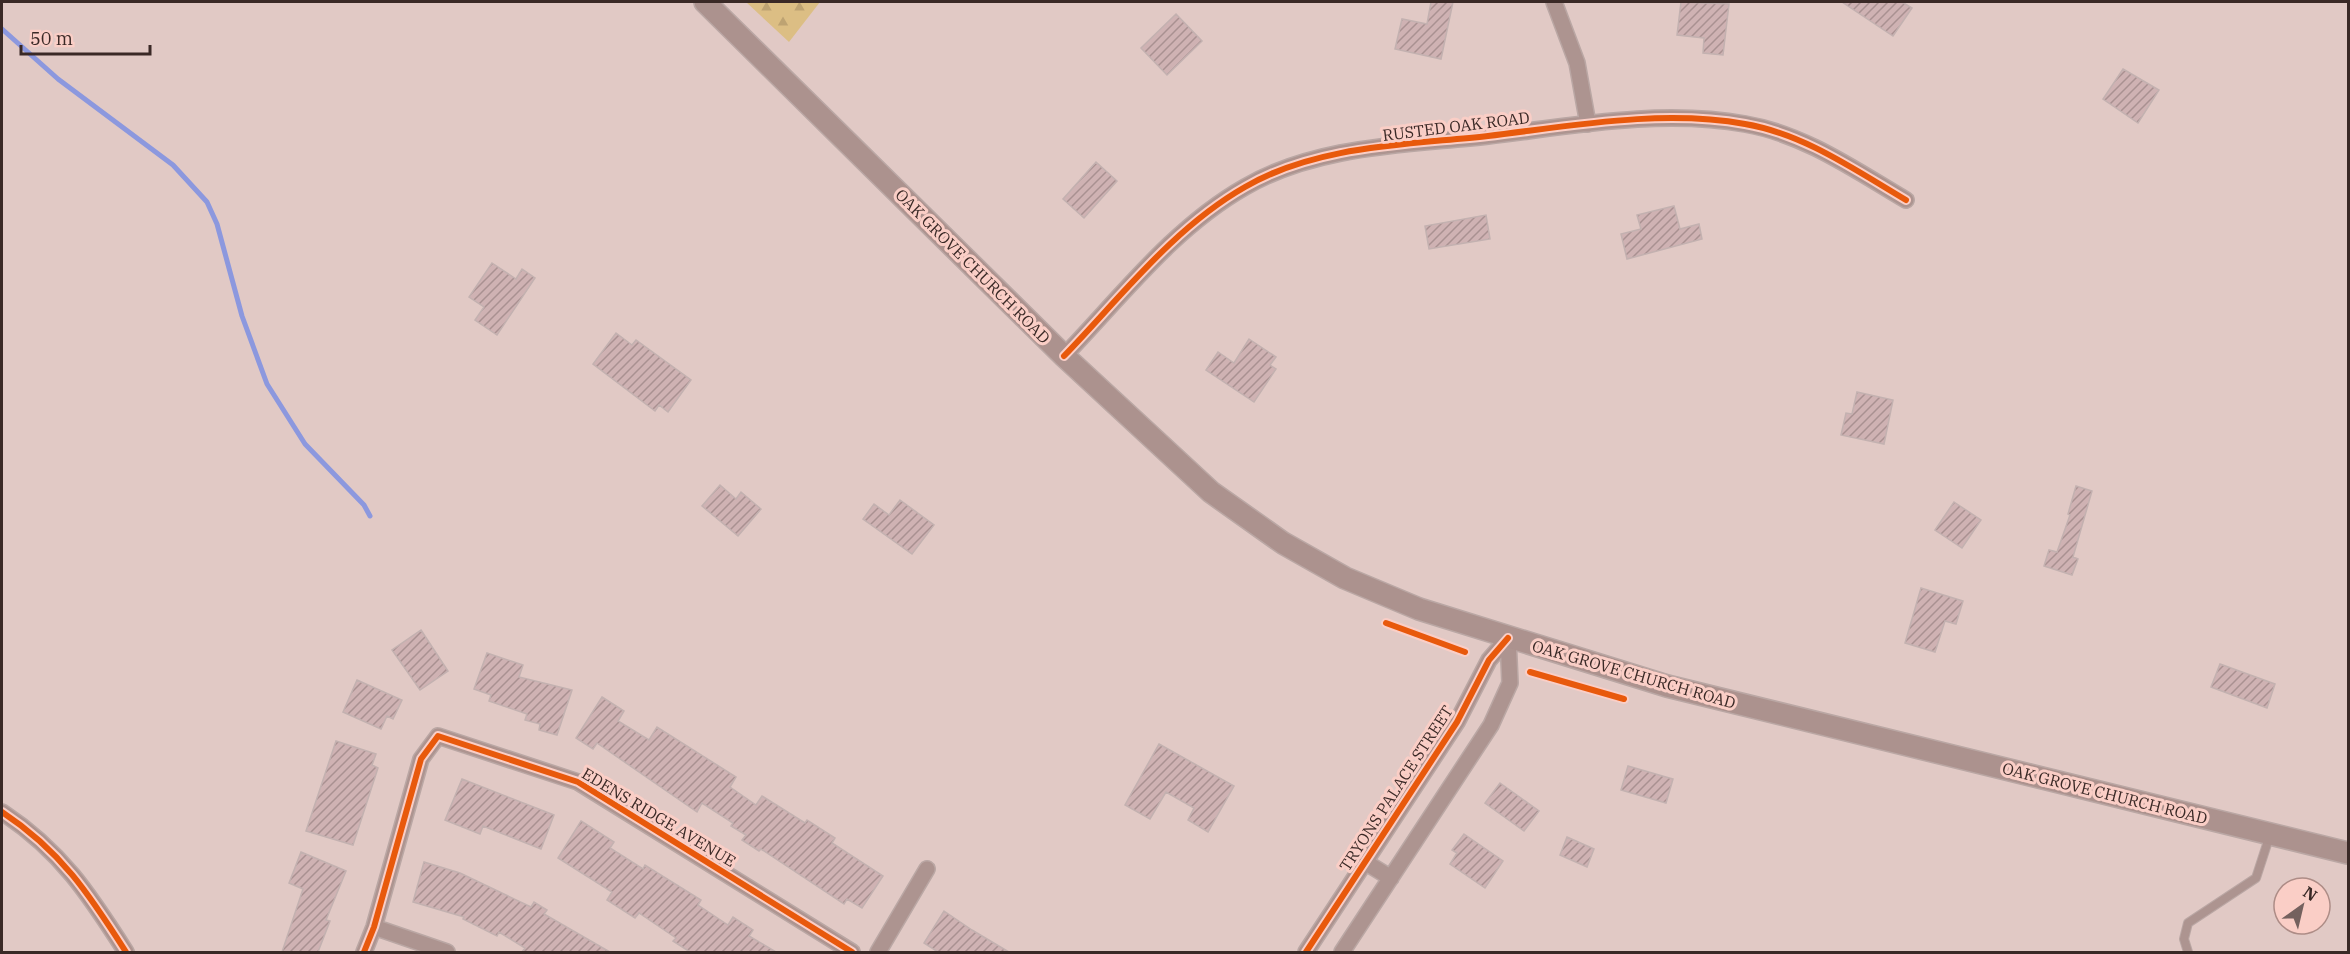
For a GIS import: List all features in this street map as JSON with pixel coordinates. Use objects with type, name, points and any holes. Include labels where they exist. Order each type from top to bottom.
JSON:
[{"type":"main road","name":"OAK GROVE CHURCH ROAD","points":[[705,2],[1064,356],[1211,492],[1283,543],[1345,578],[1419,609],[1667,686],[2349,853]]},
{"type":"street","points":[[1554,2],[1577,63],[1588,124]]},
{"type":"street","name":"RUSTED OAK ROAD","points":[[1064,356],[1190,223],[1246,186],[1298,164],[1348,152],[1588,124],[1685,118],[1760,128],[1792,138],[1839,160],[1906,200]]},
{"type":"street","points":[[1342,952],[1491,725],[1510,683],[1508,638]]},
{"type":"street","name":"TRYONS PALACE STREET","points":[[1306,952],[1457,722],[1490,660],[1508,638]]},
{"type":"street","name":"EDENS RIDGE AVENUE","points":[[374,927],[421,759],[438,736],[578,782],[852,952]]},
{"type":"street","points":[[2,812],[45,844],[74,874],[126,952]]},
{"type":"street","points":[[1365,862],[1391,878]]},
{"type":"street","points":[[878,952],[927,869]]},
{"type":"street","points":[[364,952],[374,927],[447,952]]},
{"type":"lane","points":[[2188,952],[2184,939],[2188,923],[2256,878],[2271,834]]},
{"type":"green space","points":[[746,2],[820,2],[789,42]]},
{"type":"building","points":[[1431,2],[1453,2],[1441,59],[1395,49],[1402,19],[1427,24]]},
{"type":"building","points":[[1681,2],[1729,4],[1723,55],[1703,53],[1704,38],[1677,35]]},
{"type":"building","points":[[1842,2],[1902,2],[1912,8],[1893,36]]},
{"type":"building","points":[[1176,14],[1202,41],[1167,75],[1141,48]]},
{"type":"building","points":[[2123,69],[2159,90],[2138,123],[2103,99]]},
{"type":"building","points":[[1096,162],[1117,181],[1084,218],[1063,199]]},
{"type":"building","points":[[1674,206],[1680,229],[1699,224],[1702,239],[1627,259],[1621,234],[1641,229],[1637,215]]},
{"type":"building","points":[[1486,215],[1490,239],[1429,249],[1425,226]]},
{"type":"building","points":[[492,263],[516,279],[522,269],[535,278],[497,335],[475,320],[484,307],[469,297]]},
{"type":"building","points":[[616,333],[632,345],[636,340],[691,380],[668,412],[659,405],[655,411],[593,364]]},
{"type":"building","points":[[1249,339],[1276,357],[1270,365],[1276,369],[1254,402],[1206,370],[1218,352],[1234,363]]},
{"type":"building","points":[[1857,392],[1893,400],[1884,444],[1841,435],[1846,413],[1852,414]]},
{"type":"building","points":[[720,485],[736,499],[741,492],[761,509],[738,536],[702,506]]},
{"type":"building","points":[[2076,486],[2092,491],[2073,557],[2078,559],[2072,575],[2044,566],[2049,550],[2057,552],[2070,515],[2068,514]]},
{"type":"building","points":[[900,500],[934,525],[912,554],[863,519],[874,504],[889,515]]},
{"type":"building","points":[[1954,502],[1981,520],[1962,548],[1935,530]]},
{"type":"building","points":[[1921,588],[1963,601],[1956,624],[1945,621],[1935,652],[1905,643]]},
{"type":"building","points":[[421,630],[448,671],[420,690],[392,650]]},
{"type":"building","points":[[487,653],[523,665],[519,677],[572,690],[557,735],[539,730],[540,724],[525,720],[527,714],[489,701],[491,695],[474,689]]},
{"type":"building","points":[[2220,664],[2275,684],[2267,708],[2211,687]]},
{"type":"building","points":[[357,680],[402,700],[393,719],[387,716],[381,729],[343,712]]},
{"type":"building","points":[[602,697],[624,711],[618,721],[649,740],[657,727],[736,777],[730,787],[756,805],[762,796],[805,823],[807,820],[835,838],[832,843],[883,876],[862,908],[847,899],[844,904],[761,849],[759,851],[742,840],[746,835],[731,826],[733,823],[702,803],[697,812],[597,743],[593,749],[576,738]]},
{"type":"building","points":[[336,741],[376,754],[372,765],[378,768],[353,845],[306,831]]},
{"type":"building","points":[[1159,744],[1234,786],[1208,832],[1188,820],[1194,808],[1166,792],[1150,819],[1125,805]]},
{"type":"building","points":[[1628,766],[1673,779],[1666,803],[1621,790]]},
{"type":"building","points":[[462,779],[554,815],[541,849],[483,826],[480,834],[445,820]]},
{"type":"building","points":[[1500,783],[1539,811],[1524,831],[1485,803]]},
{"type":"building","points":[[581,821],[614,842],[610,848],[643,869],[645,865],[701,900],[698,905],[728,925],[733,917],[753,930],[749,936],[776,952],[690,952],[673,941],[676,938],[639,913],[635,918],[607,900],[612,892],[558,858]]},
{"type":"building","points":[[1464,834],[1503,861],[1485,888],[1450,864],[1457,853],[1452,850]]},
{"type":"building","points":[[1567,837],[1594,849],[1587,867],[1560,855]]},
{"type":"building","points":[[301,852],[346,871],[326,920],[330,921],[318,952],[282,952],[303,889],[289,883]]},
{"type":"building","points":[[424,862],[460,873],[531,907],[534,902],[547,910],[544,914],[610,952],[522,952],[525,948],[499,932],[497,936],[463,919],[464,917],[413,902]]},
{"type":"building","points":[[944,911],[1009,952],[938,952],[924,943]]},
{"type":"waterway","points":[[2,29],[58,79],[173,165],[207,202],[217,224],[242,316],[267,384],[305,444],[364,505],[370,516]]},
{"type":"cycle path","points":[[1064,356],[1171,243],[1219,204],[1273,173],[1302,163],[1363,149],[1616,121],[1681,118],[1713,120],[1745,124],[1788,136],[1848,165],[1906,200]]},
{"type":"cycle path","points":[[1386,623],[1465,652]]},
{"type":"cycle path","points":[[1306,952],[1457,722],[1489,660],[1508,638]]},
{"type":"cycle path","points":[[1530,672],[1624,699]]},
{"type":"cycle path","points":[[364,952],[374,927],[421,759],[438,736],[578,782],[852,952]]},
{"type":"cycle path","points":[[2,812],[41,842],[57,858],[86,892],[126,952]]}]
